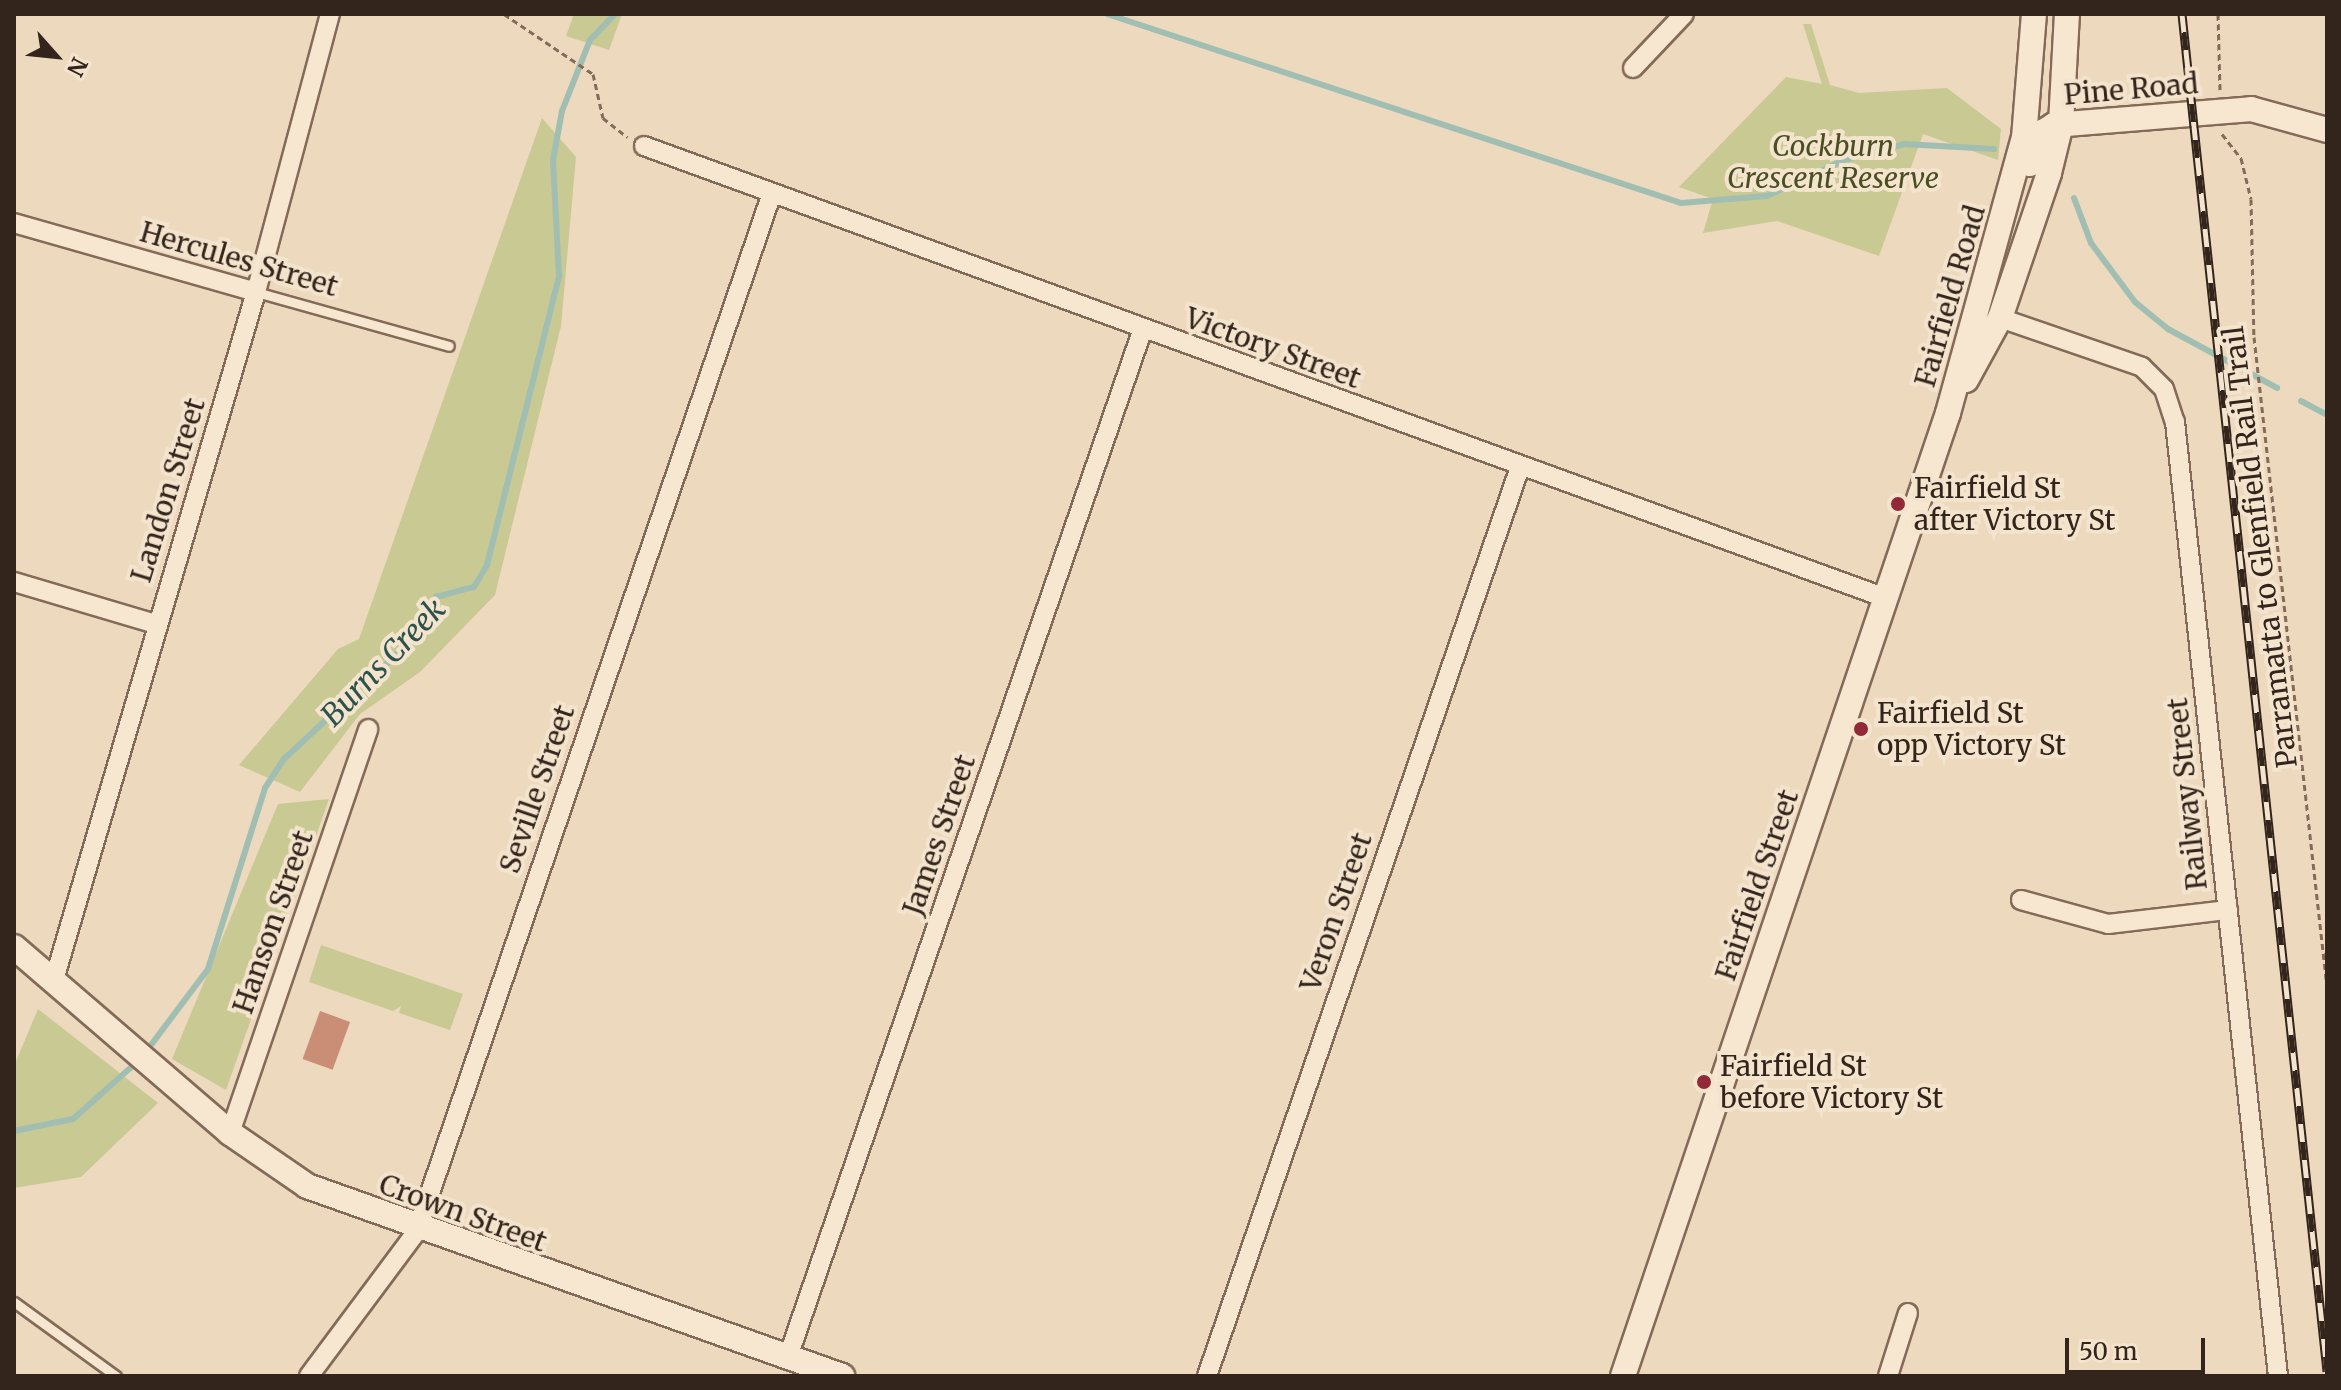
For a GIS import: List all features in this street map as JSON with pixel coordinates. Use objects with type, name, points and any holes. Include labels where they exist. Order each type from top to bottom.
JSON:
[{"type":"main road","name":"Fairfield Road","points":[[1948,413],[2024,138],[2034,14]]},
{"type":"main road","name":"Fairfield Road","points":[[1948,413],[2000,318],[2061,124],[2067,14]]},
{"type":"main road","name":"Pine Road","points":[[1973,320],[2018,213],[2038,141],[2061,124],[2221,112],[2282,112],[2327,130]]},
{"type":"main road","name":"Fairfield Street","points":[[1623,1376],[1948,413]]},
{"type":"main road","name":"Crown Street","points":[[14,947],[230,1133],[307,1186],[417,1231],[842,1376]]},
{"type":"street","name":"Landon Street","points":[[54,980],[156,624],[256,292],[330,14]]},
{"type":"street","points":[[1633,68],[1684,14]]},
{"type":"street","name":"Victory Street","points":[[644,146],[771,196],[1886,598]]},
{"type":"street","name":"Seville Street","points":[[309,1376],[417,1231],[771,196]]},
{"type":"street","name":"Hercules Street","points":[[14,223],[256,292]]},
{"type":"street","name":"Railway Street","points":[[2000,318],[2142,367],[2170,403],[2278,1376]]},
{"type":"street","name":"James Street","points":[[788,1357],[1142,331]]},
{"type":"street","name":"Veron Street","points":[[1207,1376],[1520,467]]},
{"type":"street","points":[[14,582],[156,624]]},
{"type":"street","name":"Hanson Street","points":[[230,1133],[368,729]]},
{"type":"street","points":[[2021,900],[2108,924],[2228,910]]},
{"type":"street","points":[[1888,1376],[1908,1313]]},
{"type":"lane","name":"Hercules Street","points":[[256,292],[449,346]]},
{"type":"lane","points":[[14,1302],[116,1376]]},
{"type":"path","points":[[504,14],[563,49],[593,74],[603,118],[644,146]]},
{"type":"path","name":"Parramatta to Glenfield Rail Trail","points":[[2218,14],[2222,133],[2249,181],[2257,273],[2254,337],[2327,987]]},
{"type":"green space","points":[[574,14],[622,14],[609,50],[566,36]]},
{"type":"green space","name":"Cockburn Crescent Reserve","points":[[1803,24],[1811,24],[1830,85],[1859,93],[1947,88],[2001,129],[1998,160],[1923,134],[1879,256],[1777,221],[1703,233],[1713,199],[1679,187],[1786,77],[1822,84]]},
{"type":"green space","points":[[542,118],[576,157],[561,326],[495,595],[420,672],[360,714],[300,792],[239,765],[338,649],[359,639]]},
{"type":"green space","points":[[329,799],[226,1090],[172,1059],[278,804]]},
{"type":"green space","points":[[321,945],[463,994],[450,1030],[399,1013],[401,1006],[393,1011],[309,982]]},
{"type":"green space","points":[[38,1009],[158,1103],[81,1177],[14,1188],[14,1066]]},
{"type":"building","points":[[320,1011],[350,1022],[333,1070],[303,1059]]},
{"type":"waterway","name":"Burns Creek","points":[[145,1053],[208,969],[265,788],[284,759],[411,641],[436,597],[474,587],[487,565],[559,276],[553,160],[562,111],[590,40],[615,14]]},
{"type":"waterway","points":[[1107,14],[1681,203],[1767,196],[1847,159],[1904,144],[1994,149]]},
{"type":"waterway","points":[[2074,198],[2091,243],[2135,302],[2168,329],[2277,388]]},
{"type":"waterway","points":[[2301,401],[2327,415]]},
{"type":"waterway","name":"Burns Creek","points":[[14,1131],[73,1119],[138,1061]]},
{"type":"railway","points":[[2182,14],[2327,1371]]},
{"type":"place","name":"Fairfield St after Victory St","points":[[1898,504]]},
{"type":"place","name":"Fairfield St opp Victory St","points":[[1861,729]]},
{"type":"place","name":"Fairfield St before Victory St","points":[[1704,1082]]}]
